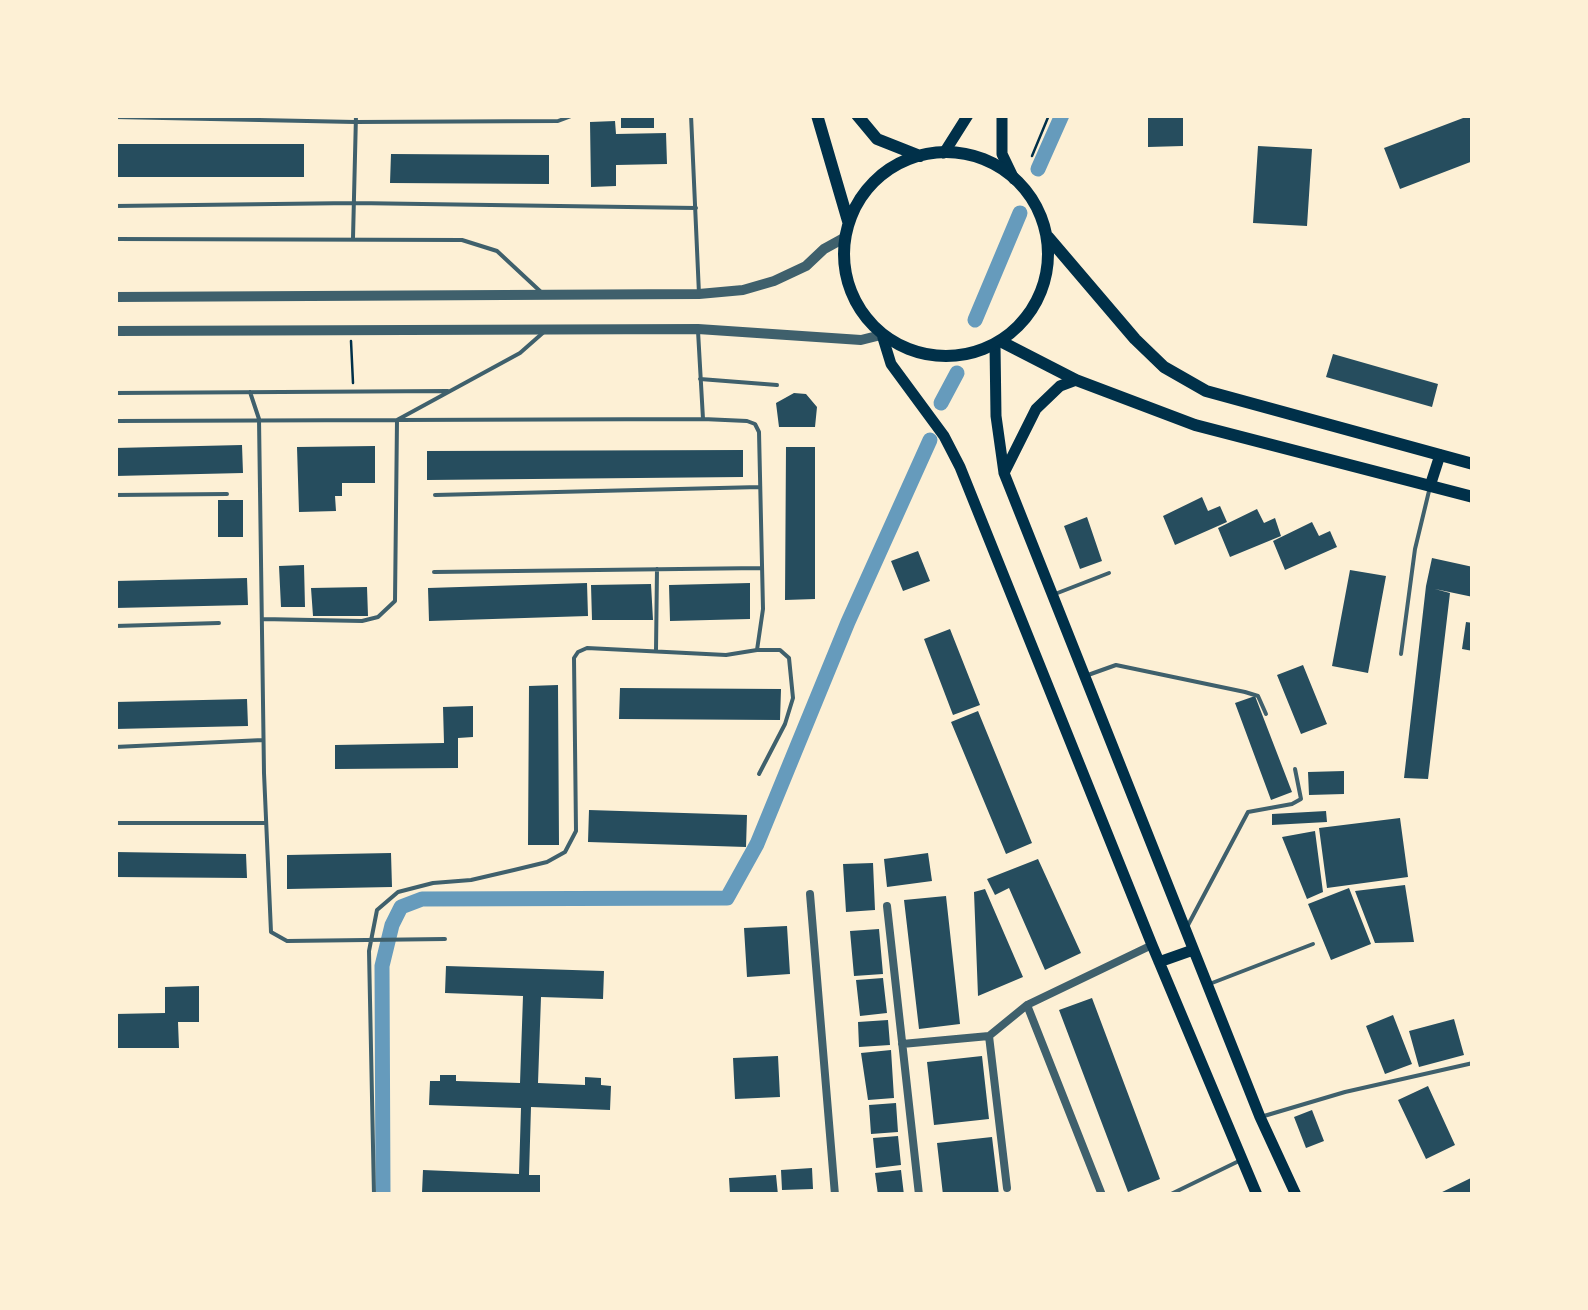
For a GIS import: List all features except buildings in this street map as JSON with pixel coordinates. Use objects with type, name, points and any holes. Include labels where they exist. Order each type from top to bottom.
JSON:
[{"type":"main road","points":[[817,115],[848,221]]},
{"type":"main road","points":[[857,115],[877,139],[920,156]]},
{"type":"main road","points":[[944,153],[968,115]]},
{"type":"main road","points":[[1002,115],[1002,154],[1014,178]]},
{"type":"main road","points":[[882,336],[940,354],[965,354],[998,343],[1034,307],[1047,272],[1048,237],[1038,204],[1014,178],[994,164],[944,153],[920,156],[891,169],[867,190],[848,221],[844,238],[845,273],[856,305],[882,336],[891,364],[944,436],[960,467],[1257,1195]]},
{"type":"main road","points":[[1048,237],[1135,340],[1164,366],[1206,390],[1473,464]]},
{"type":"main road","points":[[998,343],[1076,380],[1196,425],[1473,497]]},
{"type":"main road","points":[[998,343],[996,416],[1004,473],[1185,932],[1296,1195]]},
{"type":"main road","points":[[1004,473],[1036,408],[1060,386],[1076,380]]},
{"type":"main road","points":[[1430,486],[1440,455]]},
{"type":"main road","points":[[1159,962],[1193,950]]},
{"type":"street","points":[[115,297],[699,294],[742,290],[774,281],[806,266],[824,249],[844,238]]},
{"type":"street","points":[[115,331],[698,330],[861,340],[882,336]]},
{"type":"street","points":[[810,894],[835,1195]]},
{"type":"street","points":[[887,906],[919,1195]]},
{"type":"street","points":[[902,1044],[988,1036],[1027,1005],[1152,945]]},
{"type":"street","points":[[1027,1005],[1102,1195]]},
{"type":"street","points":[[988,1036],[1007,1188]]},
{"type":"lane","points":[[352,238],[356,115]]},
{"type":"lane","points":[[115,117],[356,122],[558,121],[574,115]]},
{"type":"lane","points":[[691,115],[699,294]]},
{"type":"lane","points":[[115,206],[354,203],[696,208]]},
{"type":"lane","points":[[115,240],[462,240],[497,252],[544,296]]},
{"type":"lane","points":[[397,420],[520,353],[548,330]]},
{"type":"lane","points":[[698,330],[703,419]]},
{"type":"lane","points":[[700,379],[777,385]]},
{"type":"lane","points":[[115,392],[452,391]]},
{"type":"lane","points":[[250,392],[259,420],[265,823],[271,932],[287,941],[444,940]]},
{"type":"lane","points":[[115,421],[703,419],[756,424],[763,609],[757,650]]},
{"type":"lane","points":[[262,619],[362,621],[388,610],[395,601],[397,420]]},
{"type":"lane","points":[[1401,654],[1415,550],[1430,486]]},
{"type":"lane","points":[[436,495],[760,487]]},
{"type":"lane","points":[[115,496],[227,494]]},
{"type":"lane","points":[[434,572],[762,568]]},
{"type":"lane","points":[[656,650],[657,570]]},
{"type":"lane","points":[[1051,596],[1110,572]]},
{"type":"lane","points":[[115,626],[218,623]]},
{"type":"lane","points":[[374,1195],[370,939],[377,910],[398,892],[433,882],[500,874],[547,862],[565,852],[576,831],[574,658],[578,652],[587,648],[726,655],[780,650],[790,658],[793,698],[785,724],[760,774]]},
{"type":"lane","points":[[1084,677],[1116,665],[1258,696],[1266,714]]},
{"type":"lane","points":[[115,747],[264,740]]},
{"type":"lane","points":[[1185,932],[1248,812],[1301,799],[1296,769]]},
{"type":"lane","points":[[115,823],[265,823]]},
{"type":"lane","points":[[1208,985],[1313,944]]},
{"type":"lane","points":[[1260,1117],[1473,1062]]},
{"type":"lane","points":[[1169,1195],[1241,1160]]},
{"type":"path","points":[[1032,156],[1050,115]]},
{"type":"path","points":[[350,330],[354,391]]},
{"type":"waterway","points":[[1038,169],[1062,115]]},
{"type":"waterway","points":[[975,320],[1020,213]]},
{"type":"waterway","points":[[941,403],[957,373]]},
{"type":"waterway","points":[[383,1195],[382,966],[392,925],[401,907],[422,899],[727,898],[757,844],[848,622],[930,440]]}]
